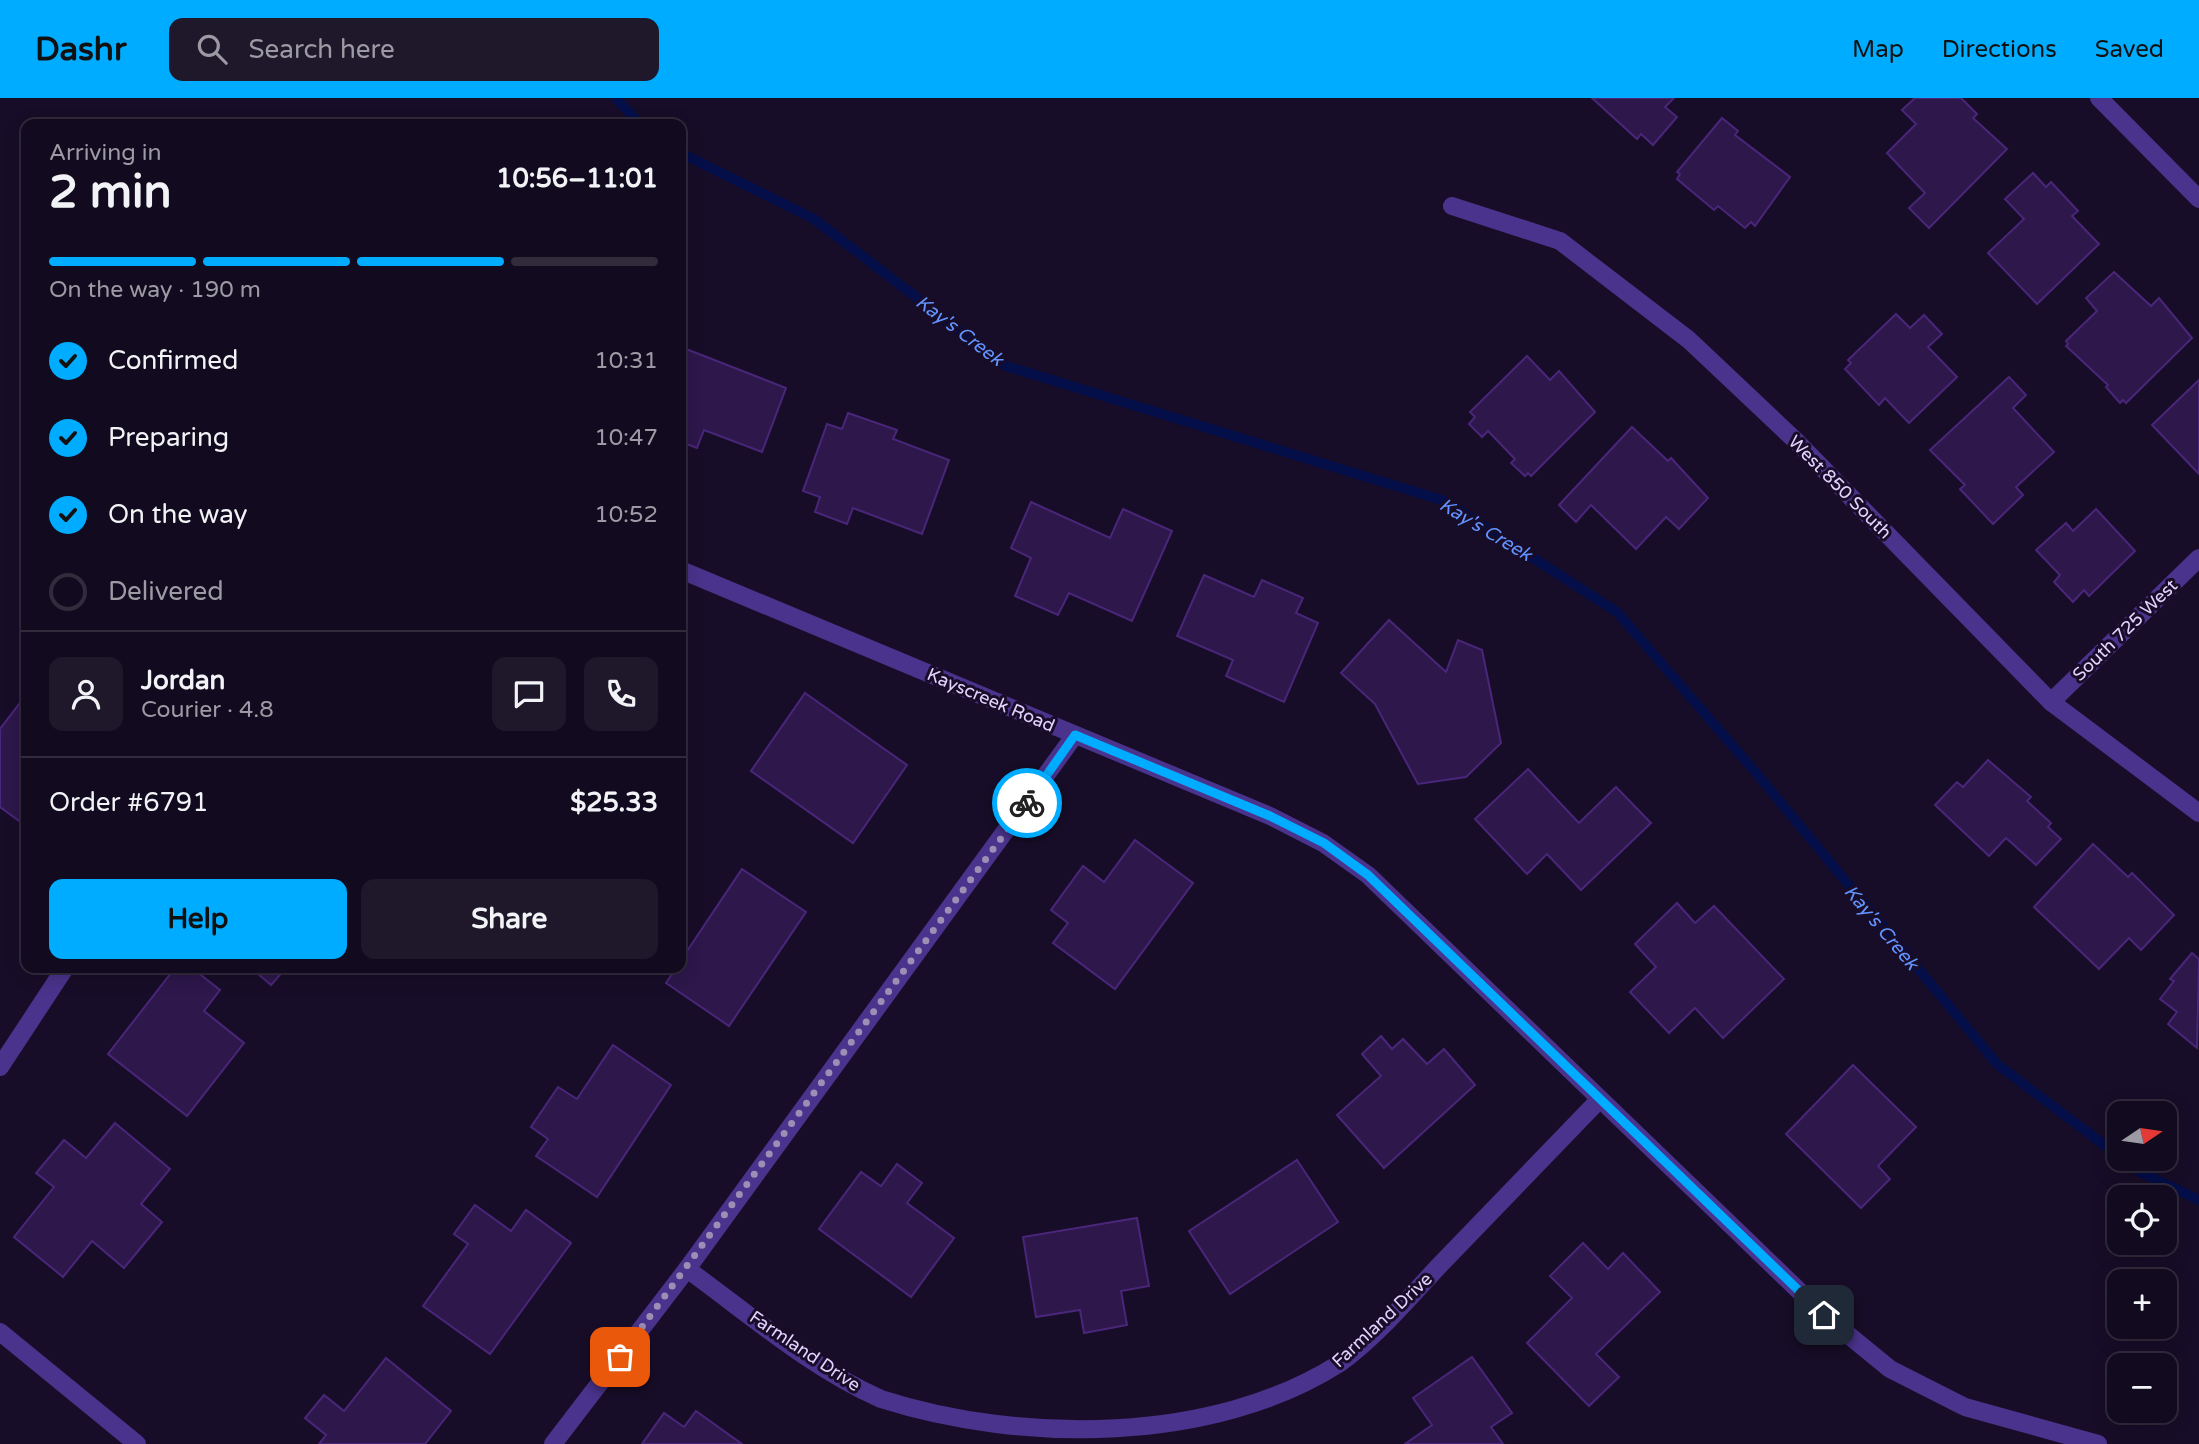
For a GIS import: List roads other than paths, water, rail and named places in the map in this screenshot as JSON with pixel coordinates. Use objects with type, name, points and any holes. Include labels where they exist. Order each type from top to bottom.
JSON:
[{"type":"street","points":[[2099,98],[2199,199]]},
{"type":"street","name":"West 850 South","points":[[1452,206],[1560,241],[1689,340],[1796,441],[2051,702],[2199,813]]},
{"type":"street","name":"South 725 West","points":[[2051,702],[2199,558]]},
{"type":"street","name":"Kayscreek Road","points":[[686,572],[1270,816],[1324,843],[1368,875],[1824,1315],[1890,1370],[1965,1407],[2086,1443]]},
{"type":"street","points":[[553,1444],[687,1269],[1075,735]]},
{"type":"street","points":[[0,1067],[62,973]]},
{"type":"street","name":"Farmland Drive","points":[[687,1269],[831,1373],[882,1400],[940,1421],[1006,1435],[1068,1440],[1155,1434],[1224,1419],[1290,1393],[1341,1363],[1384,1324],[1600,1099]]},
{"type":"street","points":[[0,1332],[137,1444]]},
{"type":"waterway","name":"Kay's Creek","points":[[616,98],[635,119]]},
{"type":"waterway","name":"Kay's Creek","points":[[686,155],[814,219],[1006,366],[1445,501],[1617,612],[1757,774],[1997,1064],[2107,1147]]},
{"type":"waterway","name":"Kay's Creek","points":[[2139,1171],[2199,1200]]}]
